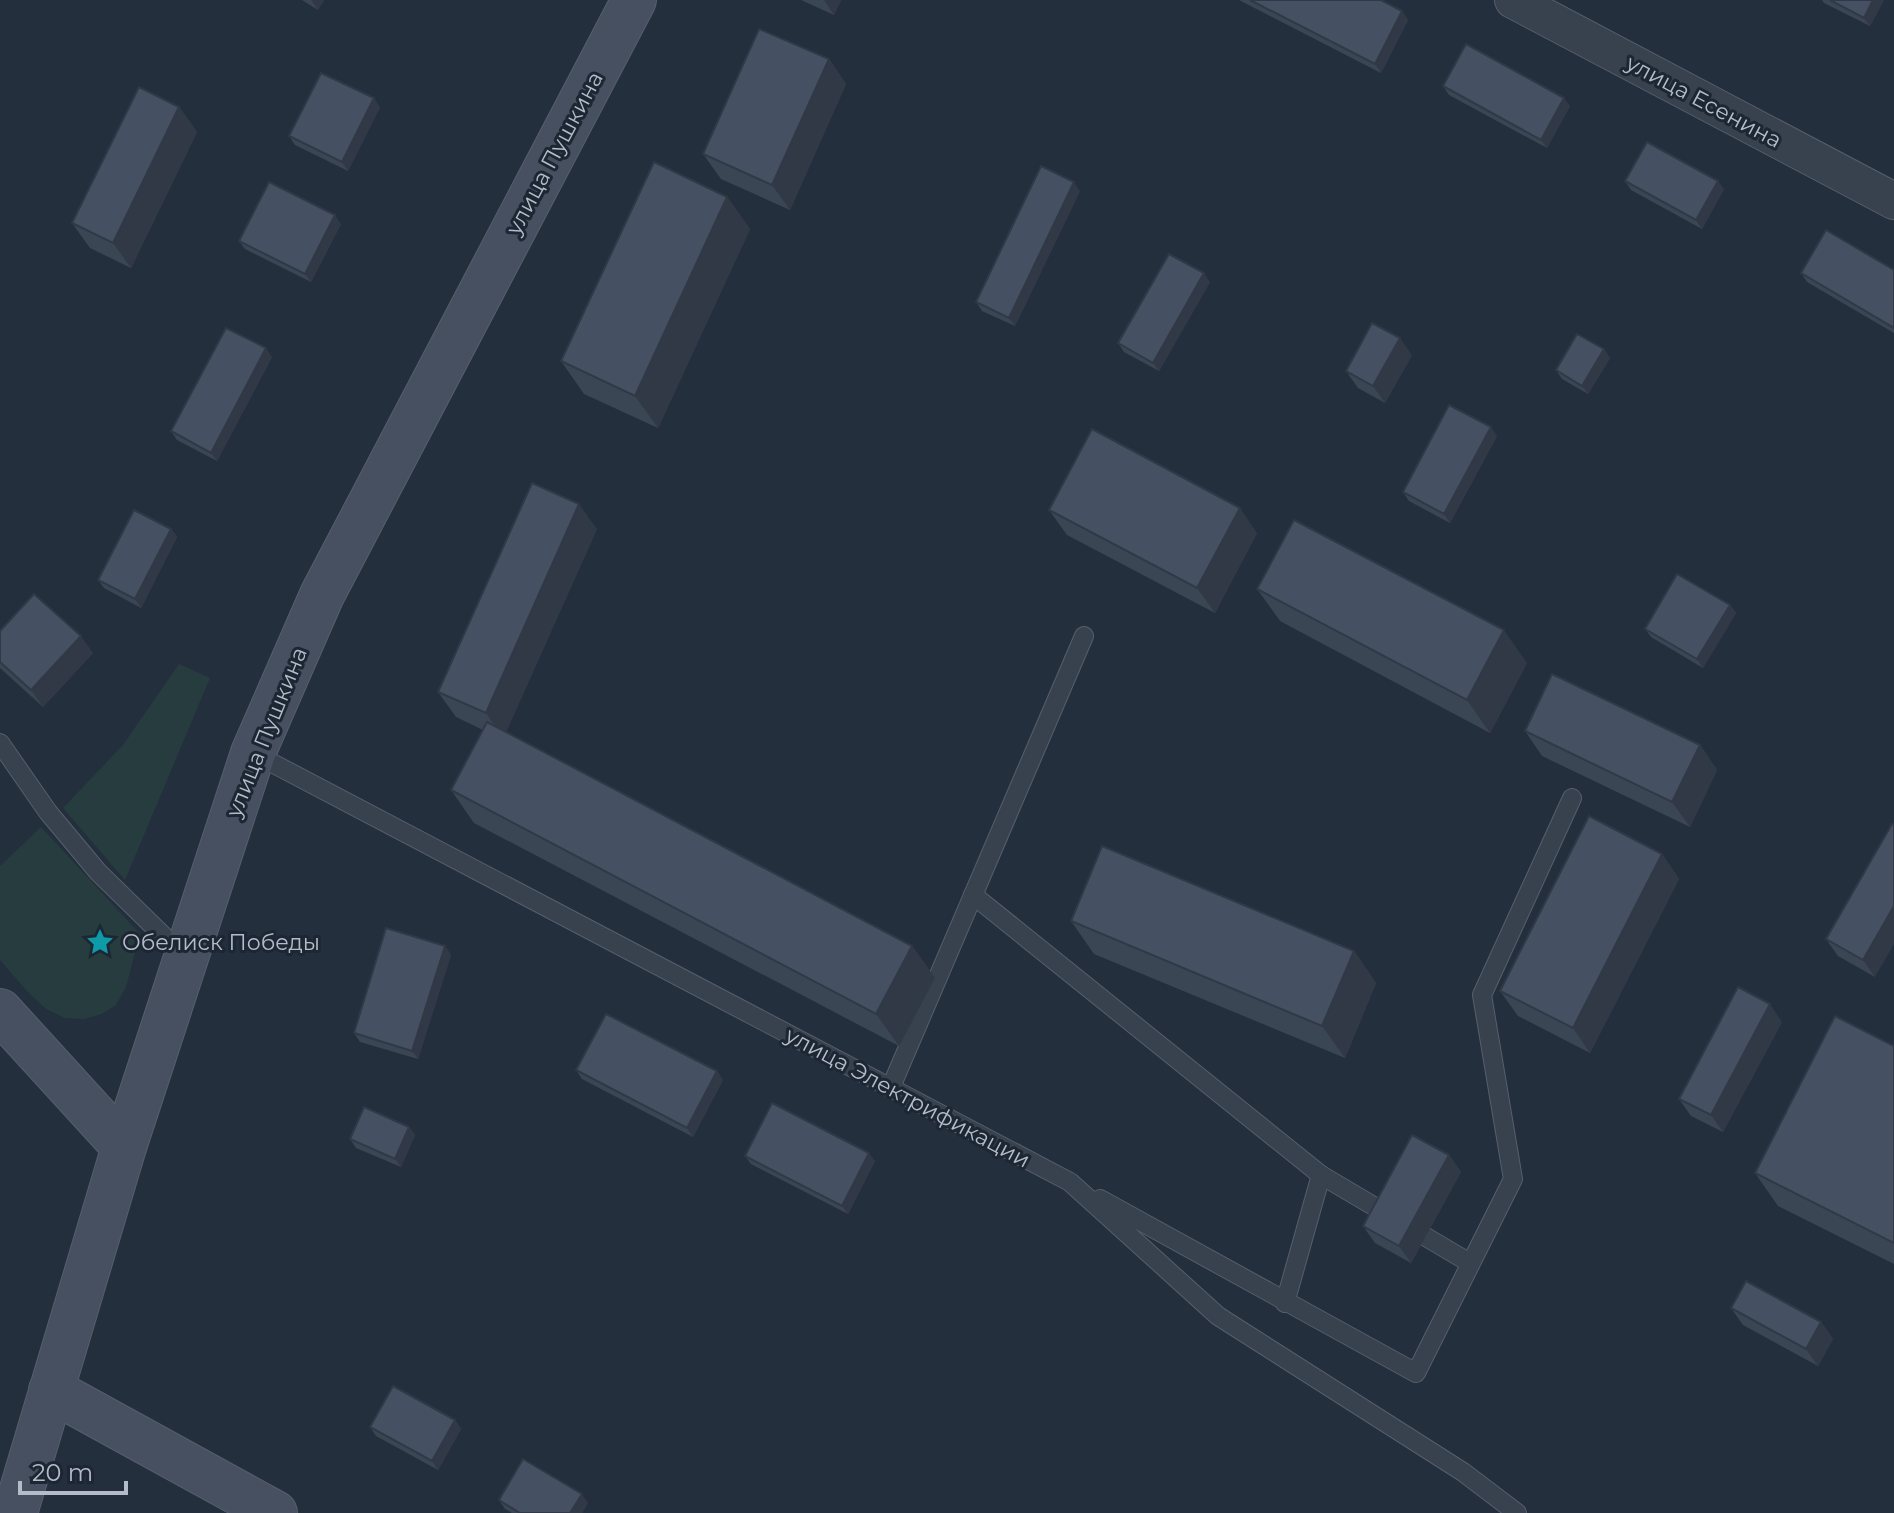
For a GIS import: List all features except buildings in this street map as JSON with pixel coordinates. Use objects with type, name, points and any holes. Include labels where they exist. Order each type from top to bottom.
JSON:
[{"type":"main road","name":"улица Пушкина","points":[[15,1513],[124,1147],[253,753],[322,595],[634,0]]},
{"type":"main road","points":[[0,1011],[124,1147]]},
{"type":"main road","points":[[51,1390],[275,1513]]},
{"type":"street","name":"улица Есенина","points":[[1513,0],[1894,201]]},
{"type":"lane","points":[[891,1087],[1084,636]]},
{"type":"lane","points":[[0,743],[48,812],[98,872],[186,958]]},
{"type":"lane","name":"улица Электрификации","points":[[253,753],[1070,1182],[1218,1316],[1463,1472],[1517,1513]]},
{"type":"lane","points":[[1070,1182],[1416,1373],[1513,1179],[1482,995],[1572,798]]},
{"type":"lane","points":[[973,895],[1321,1175],[1470,1263]]},
{"type":"lane","points":[[1285,1303],[1321,1175]]},
{"type":"green space","points":[[179,664],[210,678],[125,880],[63,808],[123,745]]},
{"type":"green space","points":[[41,827],[140,934],[126,987],[116,1005],[102,1014],[84,1019],[65,1018],[46,1009],[0,960],[0,866]]},
{"type":"place","name":"Обелиск Победы","points":[[100,942]]}]
